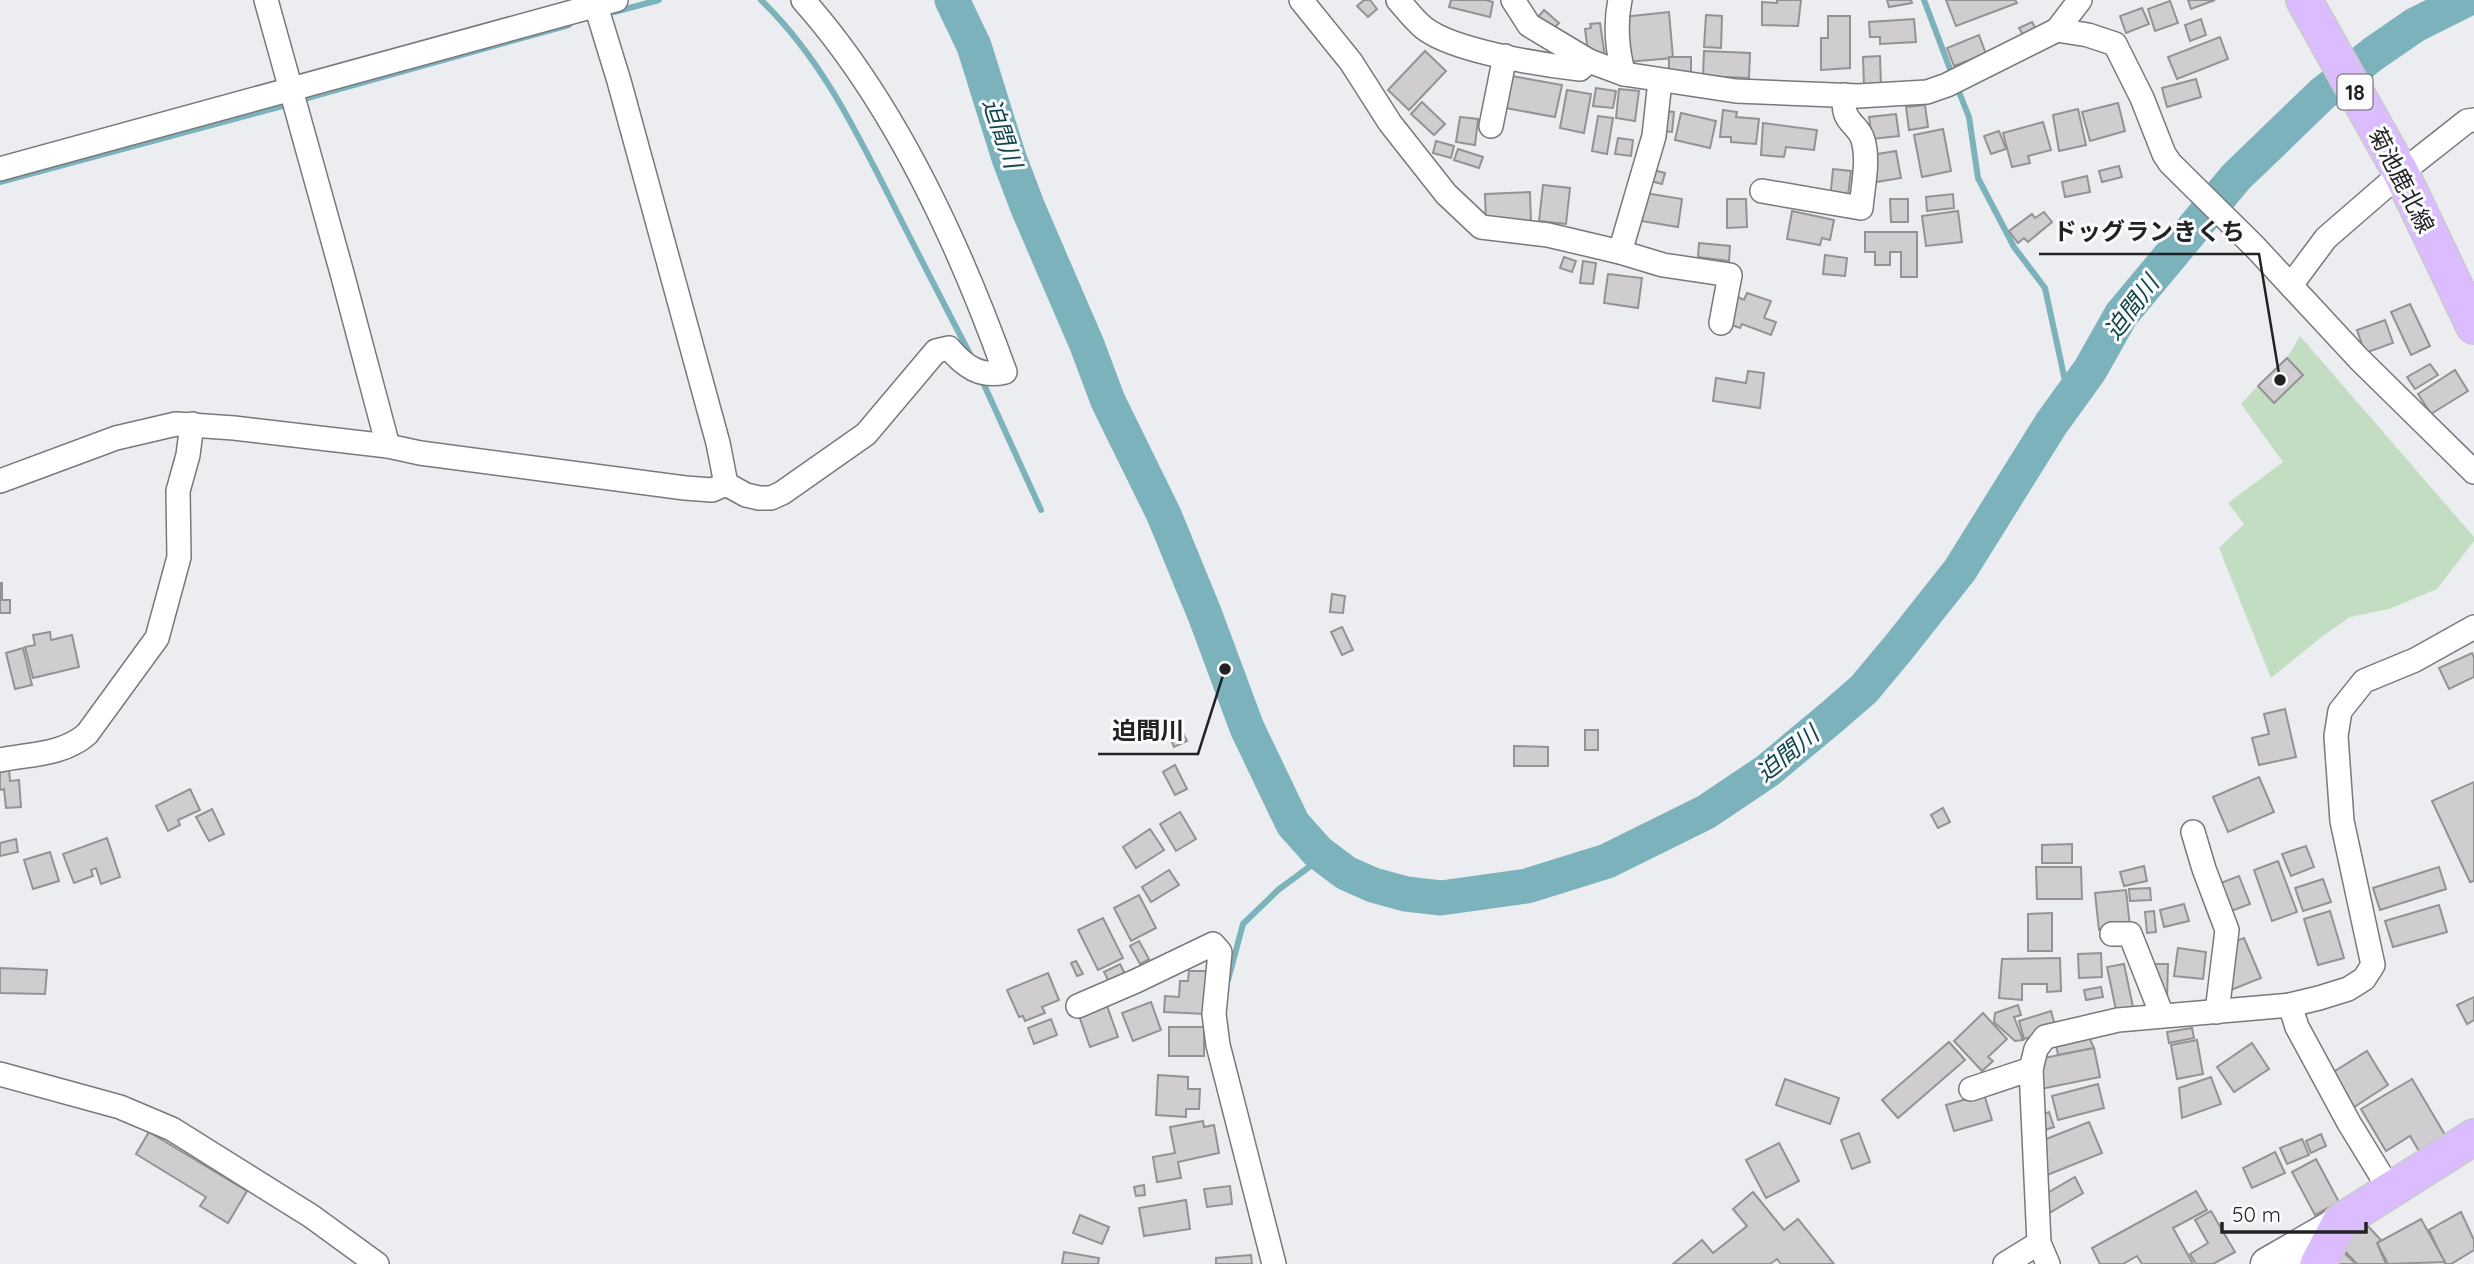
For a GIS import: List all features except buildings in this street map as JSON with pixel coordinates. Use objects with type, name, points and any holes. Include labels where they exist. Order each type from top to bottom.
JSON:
[{"type":"main road","name":"菊池鹿北線","points":[[2306,5],[2401,173],[2474,326]]},
{"type":"main road","points":[[2318,1264],[2340,1222],[2474,1137]]},
{"type":"street","points":[[266,0],[388,446]]},
{"type":"street","points":[[726,484],[746,495],[760,498],[771,498],[782,493],[866,434],[936,351],[942,348],[950,348],[962,364],[971,369],[996,374],[1004,372],[982,308],[903,143],[847,54],[803,0]]},
{"type":"street","points":[[1301,0],[1351,62],[1390,123],[1446,194],[1475,223],[1481,227],[1548,235],[1663,265],[1730,275],[1721,323]]},
{"type":"street","points":[[1398,0],[1424,28],[1443,39],[1534,64],[1580,69],[1589,61]]},
{"type":"street","points":[[1513,0],[1529,24],[1589,61],[1624,74],[1736,91],[1845,95],[1927,92],[1947,85],[2057,30],[2080,0]]},
{"type":"street","points":[[1620,0],[1617,13],[1620,62],[1624,74]]},
{"type":"street","points":[[0,169],[606,3],[619,81],[718,443],[726,484]]},
{"type":"street","points":[[2057,30],[2088,35],[2115,44],[2170,163],[2291,285],[2359,359],[2472,466]]},
{"type":"street","points":[[1491,126],[1505,56]]},
{"type":"street","points":[[1620,252],[1654,136],[1660,81]]},
{"type":"street","points":[[1762,191],[1861,208],[1866,153],[1862,136],[1848,121],[1845,95]]},
{"type":"street","points":[[2291,285],[2326,238],[2401,173],[2467,121],[2474,120]]},
{"type":"street","points":[[0,481],[116,438],[158,427],[192,424],[388,446],[420,453],[685,488],[712,490],[726,484]]},
{"type":"street","points":[[0,760],[46,753],[76,744],[87,734],[157,638],[179,557],[178,491],[188,455],[192,424]]},
{"type":"street","points":[[2005,1264],[2044,1253],[2031,1069],[2036,1049],[2045,1037],[2118,1020],[2290,1005],[2348,989],[2364,979],[2373,965],[2342,821],[2336,736],[2340,711],[2364,681],[2415,660],[2474,627]]},
{"type":"street","points":[[2193,832],[2227,930],[2217,1012]]},
{"type":"street","points":[[2112,934],[2130,934],[2160,1010],[2158,1016]]},
{"type":"street","points":[[1078,1006],[1213,944],[1220,953],[1214,1014],[1218,1045],[1274,1264]]},
{"type":"street","points":[[2290,1005],[2297,1027],[2349,1123],[2390,1190]]},
{"type":"street","points":[[1971,1090],[2031,1069]]},
{"type":"street","points":[[0,1074],[120,1107],[162,1124],[311,1216],[377,1264]]},
{"type":"street","points":[[2267,1264],[2340,1222]]},
{"type":"green space","points":[[2300,336],[2474,537],[2474,541],[2437,589],[2389,609],[2350,617],[2271,678],[2219,548],[2244,524],[2228,503],[2283,462],[2241,404],[2258,386],[2274,403],[2302,375],[2287,358]]},
{"type":"waterway","points":[[614,12],[659,0]]},
{"type":"waterway","points":[[761,0],[800,44],[833,92],[972,358]]},
{"type":"waterway","name":"迫間川","points":[[952,0],[974,46],[1009,158],[1028,208],[1108,401],[1164,515],[1247,728],[1293,824],[1318,852],[1346,873],[1373,885],[1406,894],[1441,898],[1527,886],[1607,861],[1706,812],[1767,771],[1864,689],[1960,570],[2051,424],[2090,370],[2121,315],[2236,177],[2322,94],[2373,54],[2415,25],[2465,0]]},
{"type":"waterway","points":[[1924,0],[1953,77]]},
{"type":"waterway","points":[[300,100],[569,25]]},
{"type":"waterway","points":[[1957,87],[1969,117],[1978,178],[2014,247],[2045,288],[2069,399]]},
{"type":"waterway","points":[[0,182],[290,104]]},
{"type":"waterway","points":[[981,378],[1041,510]]},
{"type":"waterway","points":[[1228,980],[1243,924],[1278,890],[1324,856]]},
{"type":"place","name":"ドッグランきくち","points":[[2280,380]]},
{"type":"place","name":"迫間川","points":[[1225,669]]}]
